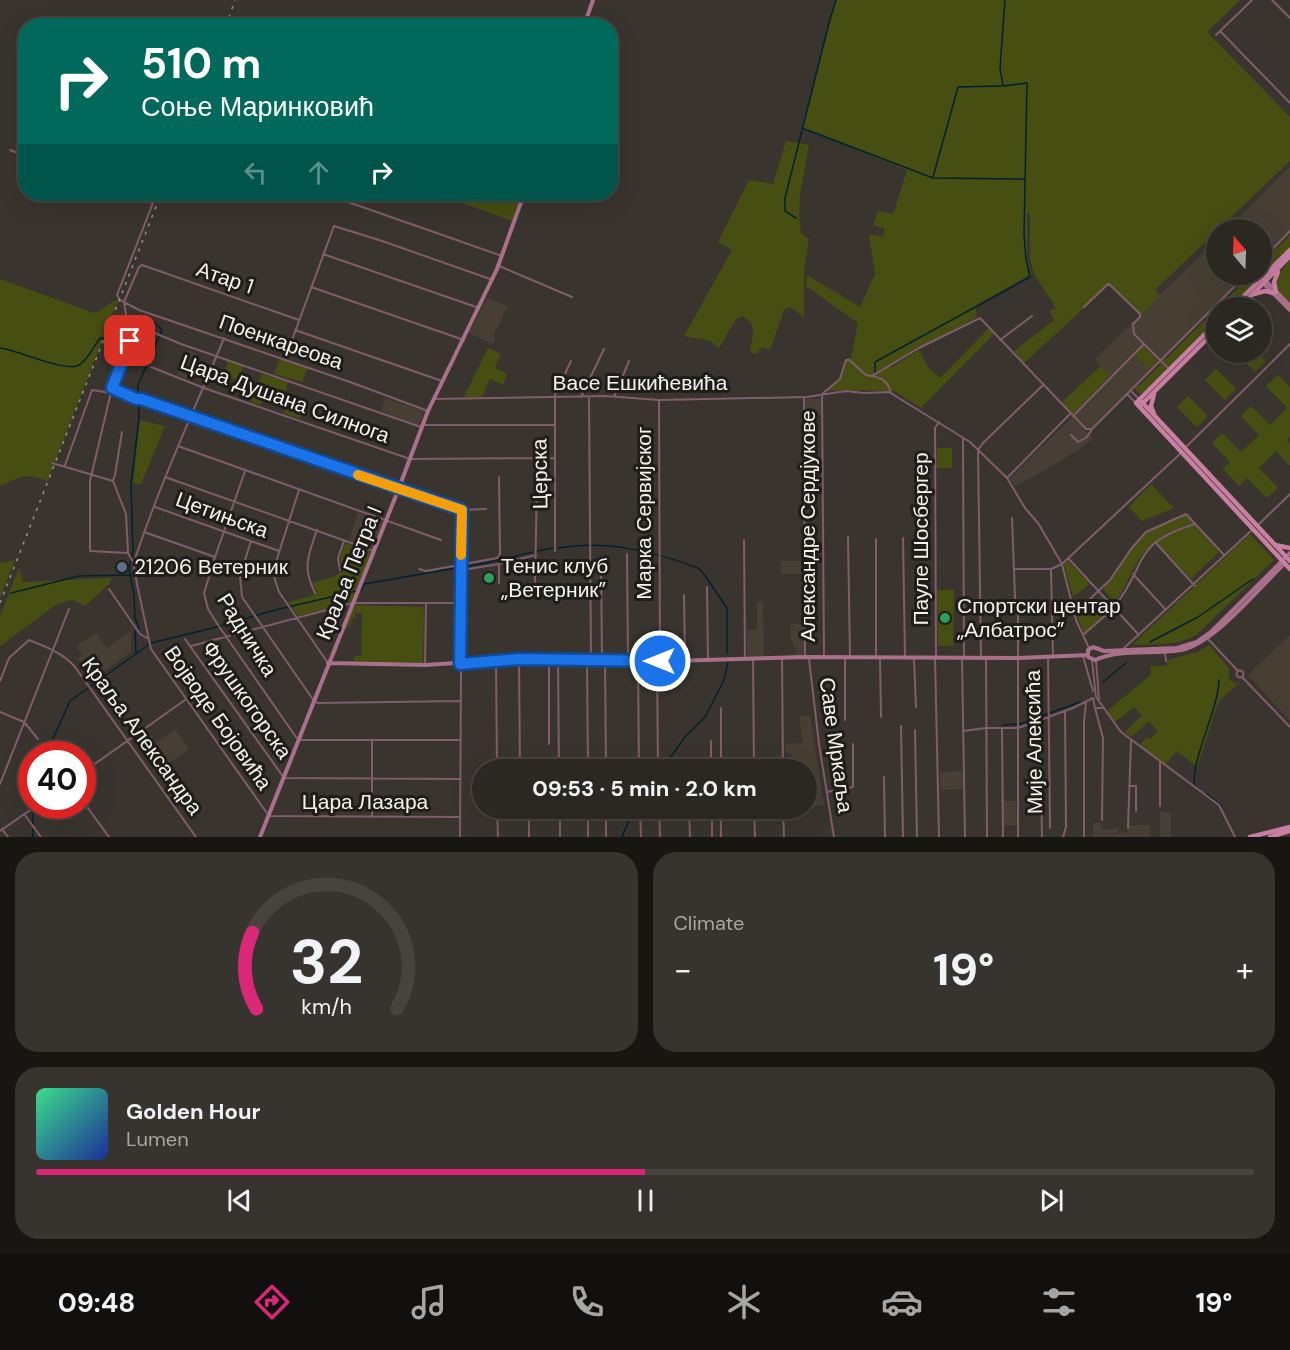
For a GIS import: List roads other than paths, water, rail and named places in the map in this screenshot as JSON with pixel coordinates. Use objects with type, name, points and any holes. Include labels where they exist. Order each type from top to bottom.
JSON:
[{"type":"main road","points":[[1272,268],[1290,250]]},
{"type":"main road","points":[[1272,270],[1289,257]]},
{"type":"main road","points":[[1251,295],[1265,291],[1275,292],[1275,276],[1289,257]]},
{"type":"main road","points":[[1243,297],[1255,285]]},
{"type":"main road","points":[[1251,295],[1257,285]]},
{"type":"main road","points":[[1140,403],[1206,333]]},
{"type":"main road","points":[[1140,403],[1206,340]]},
{"type":"main road","points":[[1155,391],[1151,406],[1155,417]]},
{"type":"main road","points":[[1140,403],[1287,559]]},
{"type":"main road","points":[[1140,403],[1183,450]]},
{"type":"main road","points":[[1255,527],[1287,559],[1290,569]]},
{"type":"main road","points":[[1275,545],[1290,548]]},
{"type":"main road","points":[[1250,837],[1290,826]]},
{"type":"main road","points":[[1270,837],[1290,831]]},
{"type":"street","points":[[587,18],[593,0]]},
{"type":"street","points":[[1216,35],[1252,0]]},
{"type":"street","points":[[1272,0],[1290,18]]},
{"type":"street","points":[[1220,31],[1290,103]]},
{"type":"street","points":[[10,150],[18,153]]},
{"type":"street","points":[[128,553],[90,551],[90,489],[112,388],[130,341],[124,302],[117,295],[153,203],[147,201]]},
{"type":"street","name":"Краља Петра I","points":[[260,837],[428,411],[499,266],[522,201]]},
{"type":"street","points":[[348,202],[502,257]]},
{"type":"street","points":[[285,359],[334,226],[382,240],[492,280]]},
{"type":"street","points":[[1272,250],[1290,231]]},
{"type":"street","points":[[323,254],[479,308]]},
{"type":"street","name":"Атар 1","points":[[124,302],[139,267],[142,265],[298,320]]},
{"type":"street","points":[[499,266],[572,297]]},
{"type":"street","points":[[1084,307],[1108,284],[1140,314],[1133,324],[1134,334],[1170,370]]},
{"type":"street","points":[[1071,435],[1080,442],[1087,437],[1092,429],[1236,285]]},
{"type":"street","points":[[1267,285],[1290,308]]},
{"type":"street","points":[[311,287],[464,340]]},
{"type":"street","name":"Поенкареова","points":[[124,302],[145,312],[285,359],[428,411]]},
{"type":"street","points":[[1000,340],[1032,316]]},
{"type":"street","points":[[872,376],[919,348],[981,318],[1043,386],[1086,429],[1092,429]]},
{"type":"street","points":[[129,326],[145,329],[216,356],[422,426],[554,425]]},
{"type":"street","points":[[295,330],[442,381]]},
{"type":"street","points":[[132,561],[224,338]]},
{"type":"street","points":[[1007,478],[1144,344]]},
{"type":"street","points":[[1015,569],[1051,568],[1062,564],[1183,450],[1290,344]]},
{"type":"street","points":[[581,397],[604,349]]},
{"type":"street","points":[[124,355],[145,364]]},
{"type":"street","points":[[822,394],[840,379],[846,360],[849,360],[866,375],[885,381],[891,393],[963,438],[1007,478],[1038,523],[1062,564],[1075,614],[1084,636],[1101,654],[1096,659],[1096,697],[1121,732],[1219,805],[1235,837]]},
{"type":"street","points":[[555,397],[571,361]]},
{"type":"street","points":[[614,397],[629,361]]},
{"type":"street","name":"Цара Душана Силнога","points":[[151,367],[204,388],[410,459],[555,458]]},
{"type":"street","points":[[981,657],[978,450],[1043,386]]},
{"type":"street","points":[[112,388],[136,399],[462,510],[486,509]]},
{"type":"street","points":[[65,466],[92,390],[111,393]]},
{"type":"street","name":"Васе Ешкићевића","points":[[433,399],[614,397],[659,400],[804,397],[846,391],[891,393]]},
{"type":"street","points":[[1131,391],[1140,403]]},
{"type":"street","name":"Александре Сердјукове","points":[[822,394],[824,657]]},
{"type":"street","points":[[1127,394],[1140,403]]},
{"type":"street","name":"Церска","points":[[555,397],[555,551]]},
{"type":"street","points":[[588,759],[589,397]]},
{"type":"street","name":"Саве Мркаља","points":[[804,397],[807,657],[834,837]]},
{"type":"street","name":"Марка Сервијског","points":[[657,759],[659,400]]},
{"type":"street","name":"Пауле Шосбергер","points":[[939,422],[935,427],[939,837]]},
{"type":"street","points":[[122,432],[113,481],[126,514],[128,553],[132,561]]},
{"type":"street","points":[[963,438],[965,837]]},
{"type":"street","points":[[178,446],[441,540]]},
{"type":"street","points":[[51,463],[113,481]]},
{"type":"street","name":"Радничка","points":[[245,471],[223,531],[204,597],[219,626],[299,739]]},
{"type":"street","points":[[165,477],[374,551]]},
{"type":"street","points":[[419,569],[426,571],[493,561],[499,556],[499,477]]},
{"type":"street","points":[[536,582],[537,481]]},
{"type":"street","points":[[299,490],[274,568],[275,580],[279,592],[328,663],[425,665],[558,658],[638,662],[807,657],[1018,658],[1085,655],[1096,659],[1112,654],[1165,652],[1191,648],[1207,638],[1287,559]]},
{"type":"street","points":[[1129,648],[1139,635],[1290,494]]},
{"type":"street","name":"Цетињска","points":[[154,506],[279,551]]},
{"type":"street","points":[[460,837],[462,510]]},
{"type":"street","points":[[1075,614],[1115,574],[1131,549],[1146,532],[1186,514],[1224,555]]},
{"type":"street","points":[[1012,518],[1018,658],[1018,837]]},
{"type":"street","points":[[1084,636],[1114,608],[1145,552],[1155,542],[1175,531],[1195,524]]},
{"type":"street","points":[[315,593],[306,567],[317,531]]},
{"type":"street","points":[[144,532],[215,557]]},
{"type":"street","points":[[846,720],[848,537]]},
{"type":"street","points":[[903,538],[905,657]]},
{"type":"street","points":[[744,540],[745,659]]},
{"type":"street","points":[[876,540],[881,717]]},
{"type":"street","points":[[340,570],[338,558],[344,541]]},
{"type":"street","points":[[251,542],[241,571],[239,584],[242,597],[314,701],[318,703],[460,701]]},
{"type":"street","points":[[1155,542],[1194,585]]},
{"type":"street","points":[[627,554],[628,661]]},
{"type":"street","points":[[461,570],[536,555]]},
{"type":"street","points":[[1068,558],[1139,635]]},
{"type":"street","points":[[601,559],[606,759]]},
{"type":"street","name":"Војводе Бојовића","points":[[132,561],[149,645],[185,700],[269,816]]},
{"type":"street","points":[[499,564],[499,583]]},
{"type":"street","name":"Мије Алексића","points":[[1050,828],[1051,568]]},
{"type":"street","points":[[1133,574],[1166,610]]},
{"type":"street","points":[[707,587],[708,660]]},
{"type":"street","points":[[109,589],[142,637],[147,638]]},
{"type":"street","points":[[684,595],[685,661]]},
{"type":"street","points":[[191,646],[352,603],[461,603]]},
{"type":"street","points":[[425,665],[426,603]]},
{"type":"street","points":[[0,784],[69,609]]},
{"type":"street","points":[[1085,655],[1094,648],[1120,650],[1183,647],[1207,638]]},
{"type":"street","points":[[1207,638],[1238,672],[1243,672],[1242,677],[1290,727]]},
{"type":"street","name":"Фрушкогорска","points":[[185,639],[284,778]]},
{"type":"street","name":"Краља Александра","points":[[0,681],[9,658],[29,640],[53,650],[70,661],[196,837]]},
{"type":"street","points":[[1165,652],[1166,661]]},
{"type":"street","points":[[1085,655],[1092,691]]},
{"type":"street","points":[[914,657],[916,707]]},
{"type":"street","points":[[558,658],[560,759]]},
{"type":"street","points":[[753,658],[754,759]]},
{"type":"street","points":[[782,658],[783,759]]},
{"type":"street","points":[[986,658],[987,837]]},
{"type":"street","points":[[519,659],[520,759]]},
{"type":"street","points":[[549,659],[549,744]]},
{"type":"street","points":[[496,660],[497,759]]},
{"type":"street","points":[[638,662],[639,759]]},
{"type":"street","points":[[963,731],[986,728],[1002,729],[1018,725],[1065,711],[1093,698],[1103,738],[1102,820]]},
{"type":"street","points":[[96,763],[185,700]]},
{"type":"street","points":[[1084,837],[1086,702]]},
{"type":"street","points":[[1095,708],[1103,707]]},
{"type":"street","points":[[721,708],[721,759]]},
{"type":"street","points":[[1064,837],[1066,827],[1065,711]]},
{"type":"street","points":[[0,712],[24,722],[38,739]]},
{"type":"street","points":[[901,726],[903,837]]},
{"type":"street","points":[[1002,729],[1003,837]]},
{"type":"street","points":[[915,730],[917,837]]},
{"type":"street","points":[[299,739],[460,740]]},
{"type":"street","points":[[372,740],[372,817]]},
{"type":"street","points":[[1128,828],[1131,740]]},
{"type":"street","points":[[711,741],[711,759]]},
{"type":"street","points":[[827,792],[853,787],[853,744]]},
{"type":"street","points":[[1160,763],[1160,806]]},
{"type":"street","points":[[884,777],[885,837]]},
{"type":"street","points":[[284,778],[460,779]]},
{"type":"street","points":[[1041,781],[1041,837]]},
{"type":"street","points":[[1129,786],[1136,786],[1136,811]]},
{"type":"street","name":"Цара Лазара","points":[[269,816],[460,817]]},
{"type":"street","points":[[8,837],[1,830],[18,818]]},
{"type":"street","points":[[28,819],[41,837]]},
{"type":"street","points":[[96,819],[109,837]]},
{"type":"street","points":[[497,819],[498,837]]},
{"type":"street","points":[[529,819],[529,837]]},
{"type":"street","points":[[560,819],[560,837]]},
{"type":"street","points":[[588,819],[588,837]]},
{"type":"street","points":[[606,819],[606,837]]},
{"type":"street","points":[[640,819],[640,837]]},
{"type":"street","points":[[660,819],[660,837]]},
{"type":"street","points":[[689,819],[690,837]]},
{"type":"street","points":[[712,819],[712,837]]},
{"type":"street","points":[[721,819],[721,837]]},
{"type":"street","points":[[754,819],[754,837]]},
{"type":"street","points":[[783,819],[784,837]]},
{"type":"waterway","points":[[796,218],[785,211],[785,198],[836,0]]},
{"type":"waterway","points":[[875,372],[875,362],[1030,277],[1024,234],[1027,83],[1003,86],[1000,68],[1005,0]]},
{"type":"waterway","points":[[933,177],[958,87],[1001,86]]},
{"type":"waterway","points":[[802,128],[933,178],[1025,179]]},
{"type":"waterway","points":[[0,348],[53,364],[73,367],[82,363],[100,338],[109,338],[126,319],[140,316],[147,318],[162,330],[138,385],[139,418],[131,485],[133,550],[129,569],[134,594],[135,618],[139,628],[135,631],[136,653]]},
{"type":"waterway","points":[[558,548],[612,546],[647,552],[698,568],[727,608],[727,653]]},
{"type":"waterway","points":[[537,551],[553,548]]},
{"type":"waterway","points":[[52,741],[70,701],[151,643],[361,590],[364,584],[486,563],[533,552]]},
{"type":"waterway","points":[[11,593],[79,576],[130,575]]},
{"type":"waterway","points":[[1150,642],[1198,617],[1253,579]]},
{"type":"waterway","points":[[670,759],[684,738],[705,717],[724,680],[728,662]]},
{"type":"waterway","points":[[1103,682],[1126,663]]},
{"type":"waterway","points":[[1195,787],[1196,764],[1218,692],[1219,680]]},
{"type":"waterway","points":[[1003,725],[1020,724],[1080,702]]},
{"type":"waterway","points":[[1207,794],[1222,806]]},
{"type":"waterway","points":[[33,819],[33,824]]},
{"type":"waterway","points":[[622,837],[629,819]]},
{"type":"waterway","points":[[33,829],[33,837]]},
{"type":"railway","points":[[229,18],[235,0]]},
{"type":"railway","points":[[0,603],[158,201]]},
{"type":"place","name":"21206 Ветерник","points":[[122,567]]},
{"type":"place","name":"Тенис клуб „Ветерник”","points":[[489,578]]},
{"type":"place","name":"Спортски центар „Албатрос”","points":[[945,618]]}]
